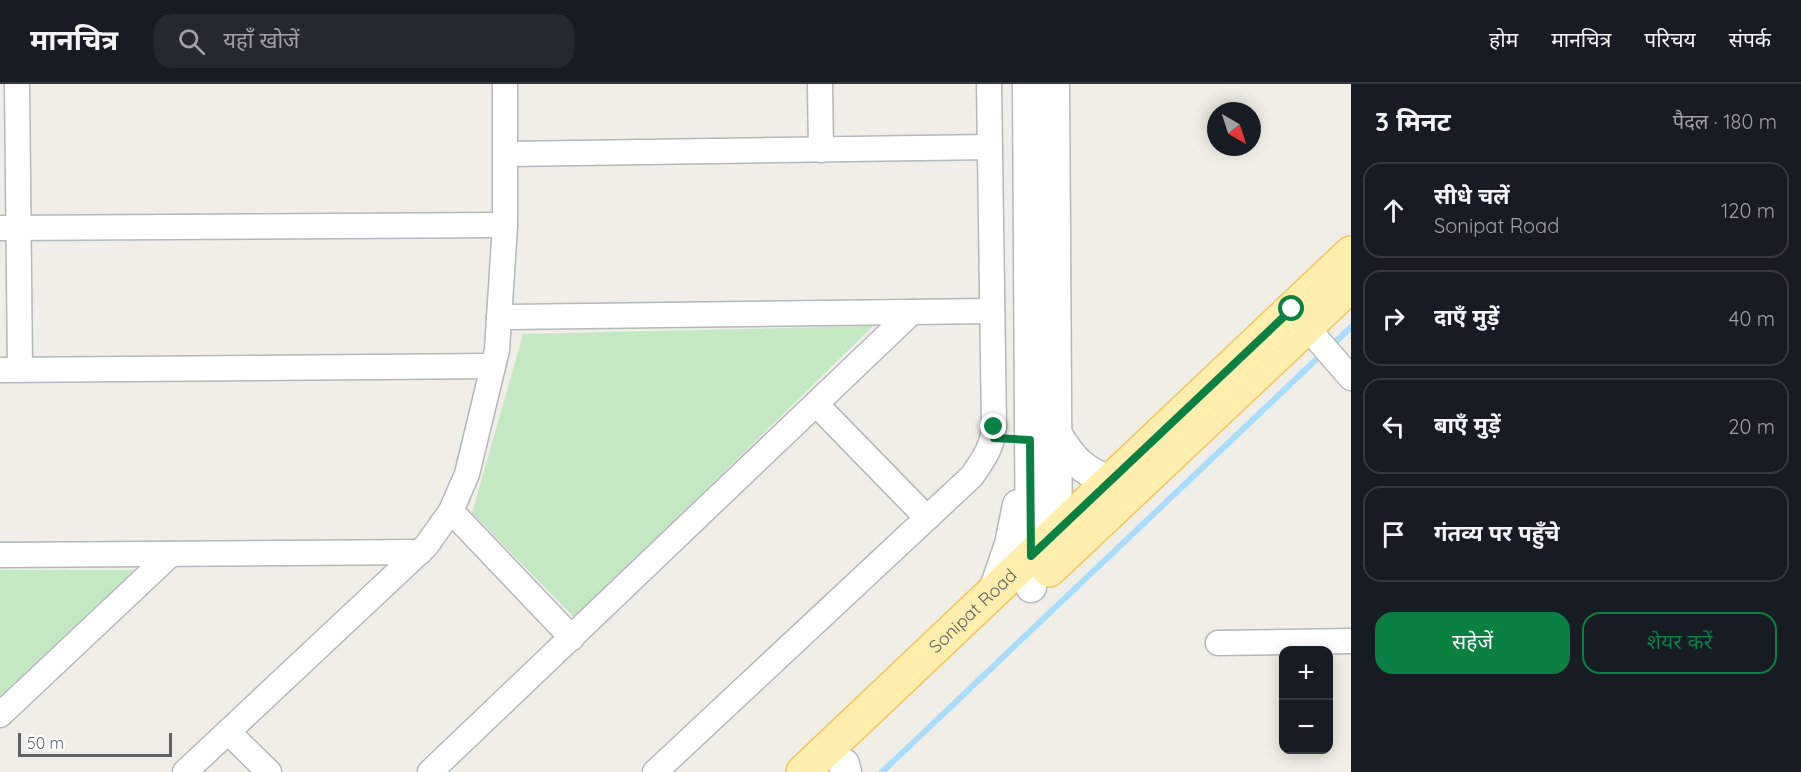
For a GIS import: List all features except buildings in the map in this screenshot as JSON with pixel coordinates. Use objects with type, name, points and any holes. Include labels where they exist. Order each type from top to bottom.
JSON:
[{"type":"main road","name":"Sonipat Road","points":[[842,770],[1044,560],[1111,480],[1314,335],[1351,253]]},
{"type":"main road","name":"Sonipat Road","points":[[803,772],[994,591],[1044,560],[1314,335],[1351,285]]},
{"type":"street","points":[[18,84],[9,228],[10,370],[493,366]]},
{"type":"street","points":[[185,772],[420,552],[451,510],[467,474],[493,366],[499,317],[505,225],[505,84]]},
{"type":"street","points":[[820,84],[820,150]]},
{"type":"street","points":[[655,772],[972,476],[994,438],[989,84]]},
{"type":"street","points":[[1028,84],[1043,437],[1044,560]]},
{"type":"street","points":[[994,591],[1043,437],[1054,84]]},
{"type":"street","points":[[506,154],[990,147]]},
{"type":"street","points":[[9,228],[505,225]]},
{"type":"street","points":[[499,317],[992,311]]},
{"type":"street","points":[[430,772],[912,312]]},
{"type":"street","points":[[1314,335],[1351,378]]},
{"type":"street","points":[[817,405],[927,518]]},
{"type":"street","points":[[994,438],[1043,437],[1094,476],[1111,480]]},
{"type":"street","points":[[451,510],[572,638]]},
{"type":"street","points":[[0,555],[420,552]]},
{"type":"street","points":[[0,715],[171,554]]},
{"type":"street","points":[[1218,643],[1351,641]]},
{"type":"street","points":[[228,732],[269,772]]},
{"type":"green space","points":[[873,326],[575,618],[472,513],[523,334]]},
{"type":"green space","points":[[0,570],[141,570],[0,702]]},
{"type":"waterway","points":[[1330,347],[1351,327]]},
{"type":"waterway","points":[[882,772],[1322,354]]},
{"type":"route","points":[[994,427],[994,438],[1030,440],[1031,556],[1292,309]]}]
